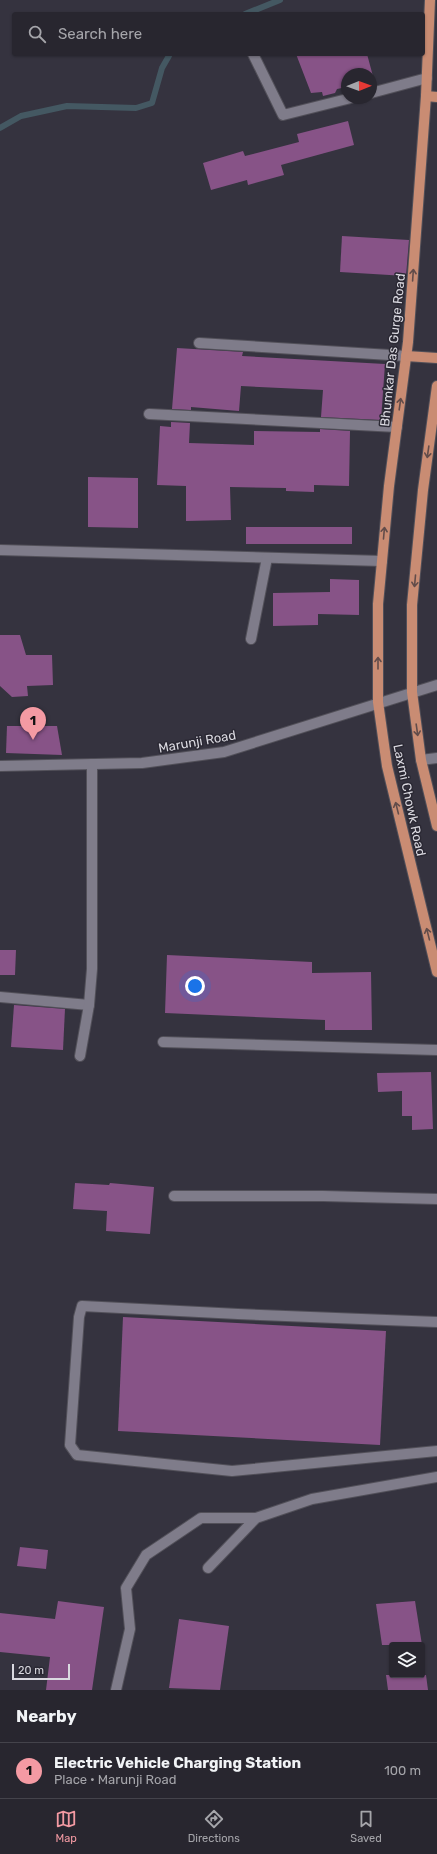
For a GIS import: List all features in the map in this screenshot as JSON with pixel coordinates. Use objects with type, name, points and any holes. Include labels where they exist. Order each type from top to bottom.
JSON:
[{"type":"main road","name":"Bhumkar Das Gurge Road","points":[[378,702],[378,604],[389,486],[406,356],[426,96],[430,0]]},
{"type":"main road","points":[[426,96],[437,97]]},
{"type":"main road","points":[[406,356],[437,358]]},
{"type":"main road","points":[[412,692],[412,605],[423,490],[434,427],[437,386]]},
{"type":"main road","name":"Laxmi Chowk Road","points":[[412,692],[421,760],[437,826]]},
{"type":"main road","name":"Laxmi Chowk Road","points":[[378,702],[387,766],[437,972]]},
{"type":"street","points":[[255,56],[283,115],[341,100]]},
{"type":"street","points":[[377,91],[427,78]]},
{"type":"street","points":[[199,343],[406,356]]},
{"type":"street","points":[[149,414],[396,427]]},
{"type":"street","points":[[0,550],[382,561]]},
{"type":"street","points":[[251,639],[267,558]]},
{"type":"street","name":"Marunji Road","points":[[0,766],[142,763],[224,752],[378,702],[437,685]]},
{"type":"street","points":[[421,760],[437,758]]},
{"type":"street","points":[[80,1056],[89,1005],[92,969],[92,764]]},
{"type":"street","points":[[0,997],[89,1005]]},
{"type":"street","points":[[164,1042],[437,1050]]},
{"type":"street","points":[[174,1196],[323,1196],[437,1200]]},
{"type":"street","points":[[437,1322],[82,1306],[79,1317],[70,1444],[77,1455],[232,1471],[437,1451]]},
{"type":"street","points":[[116,1690],[130,1629],[126,1588],[146,1555],[201,1518],[256,1518],[312,1499],[437,1477]]},
{"type":"street","points":[[208,1568],[256,1518]]},
{"type":"building","points":[[297,56],[368,56],[371,68],[341,68],[341,88],[337,89],[335,93],[323,96],[322,92],[311,93]]},
{"type":"building","points":[[348,121],[354,145],[281,165],[284,175],[248,185],[247,180],[211,190],[203,163],[243,151],[245,156],[299,142],[297,134]]},
{"type":"building","points":[[342,236],[409,240],[406,276],[340,272]]},
{"type":"building","points":[[177,348],[243,352],[242,356],[385,364],[381,420],[321,417],[323,390],[241,386],[239,411],[191,407],[191,410],[172,409]]},
{"type":"building","points":[[171,422],[190,423],[189,443],[254,445],[254,431],[320,432],[320,429],[350,431],[349,486],[314,485],[314,492],[286,491],[286,488],[230,487],[231,520],[186,521],[186,486],[157,485],[160,426],[171,427]]},
{"type":"building","points":[[88,477],[138,478],[138,528],[88,527]]},
{"type":"building","points":[[246,527],[352,527],[352,544],[246,544]]},
{"type":"building","points":[[330,579],[359,580],[359,615],[318,614],[318,625],[273,626],[273,593],[330,592]]},
{"type":"building","points":[[0,635],[20,635],[26,655],[52,655],[53,685],[27,686],[28,696],[12,697],[0,686]]},
{"type":"building","points":[[7,726],[57,726],[62,755],[6,753]]},
{"type":"building","points":[[0,950],[16,950],[15,975],[0,975]]},
{"type":"building","points":[[167,955],[312,962],[312,973],[371,972],[372,1030],[325,1030],[325,1020],[165,1013]]},
{"type":"building","points":[[14,1005],[65,1009],[63,1050],[11,1047]]},
{"type":"building","points":[[431,1072],[433,1129],[412,1130],[412,1116],[402,1116],[402,1091],[378,1092],[377,1073]]},
{"type":"building","points":[[75,1183],[109,1185],[110,1183],[154,1187],[150,1234],[106,1231],[107,1211],[73,1209]]},
{"type":"building","points":[[123,1317],[386,1331],[380,1445],[118,1431]]},
{"type":"building","points":[[20,1547],[48,1550],[46,1569],[17,1566]]},
{"type":"building","points":[[58,1601],[104,1607],[92,1690],[46,1690],[50,1657],[0,1652],[0,1613],[55,1619]]},
{"type":"building","points":[[415,1601],[422,1642],[389,1642],[389,1645],[382,1645],[376,1604]]},
{"type":"building","points":[[179,1619],[229,1626],[220,1690],[169,1688]]},
{"type":"building","points":[[386,1675],[389,1675],[389,1678],[425,1678],[426,1675],[428,1690],[388,1690]]},
{"type":"waterway","points":[[250,12],[280,0]]},
{"type":"waterway","points":[[0,128],[21,116],[67,106],[136,108],[152,103],[162,68],[169,56]]},
{"type":"place","name":"Electric Vehicle Charging Station","points":[[33,740]]}]
